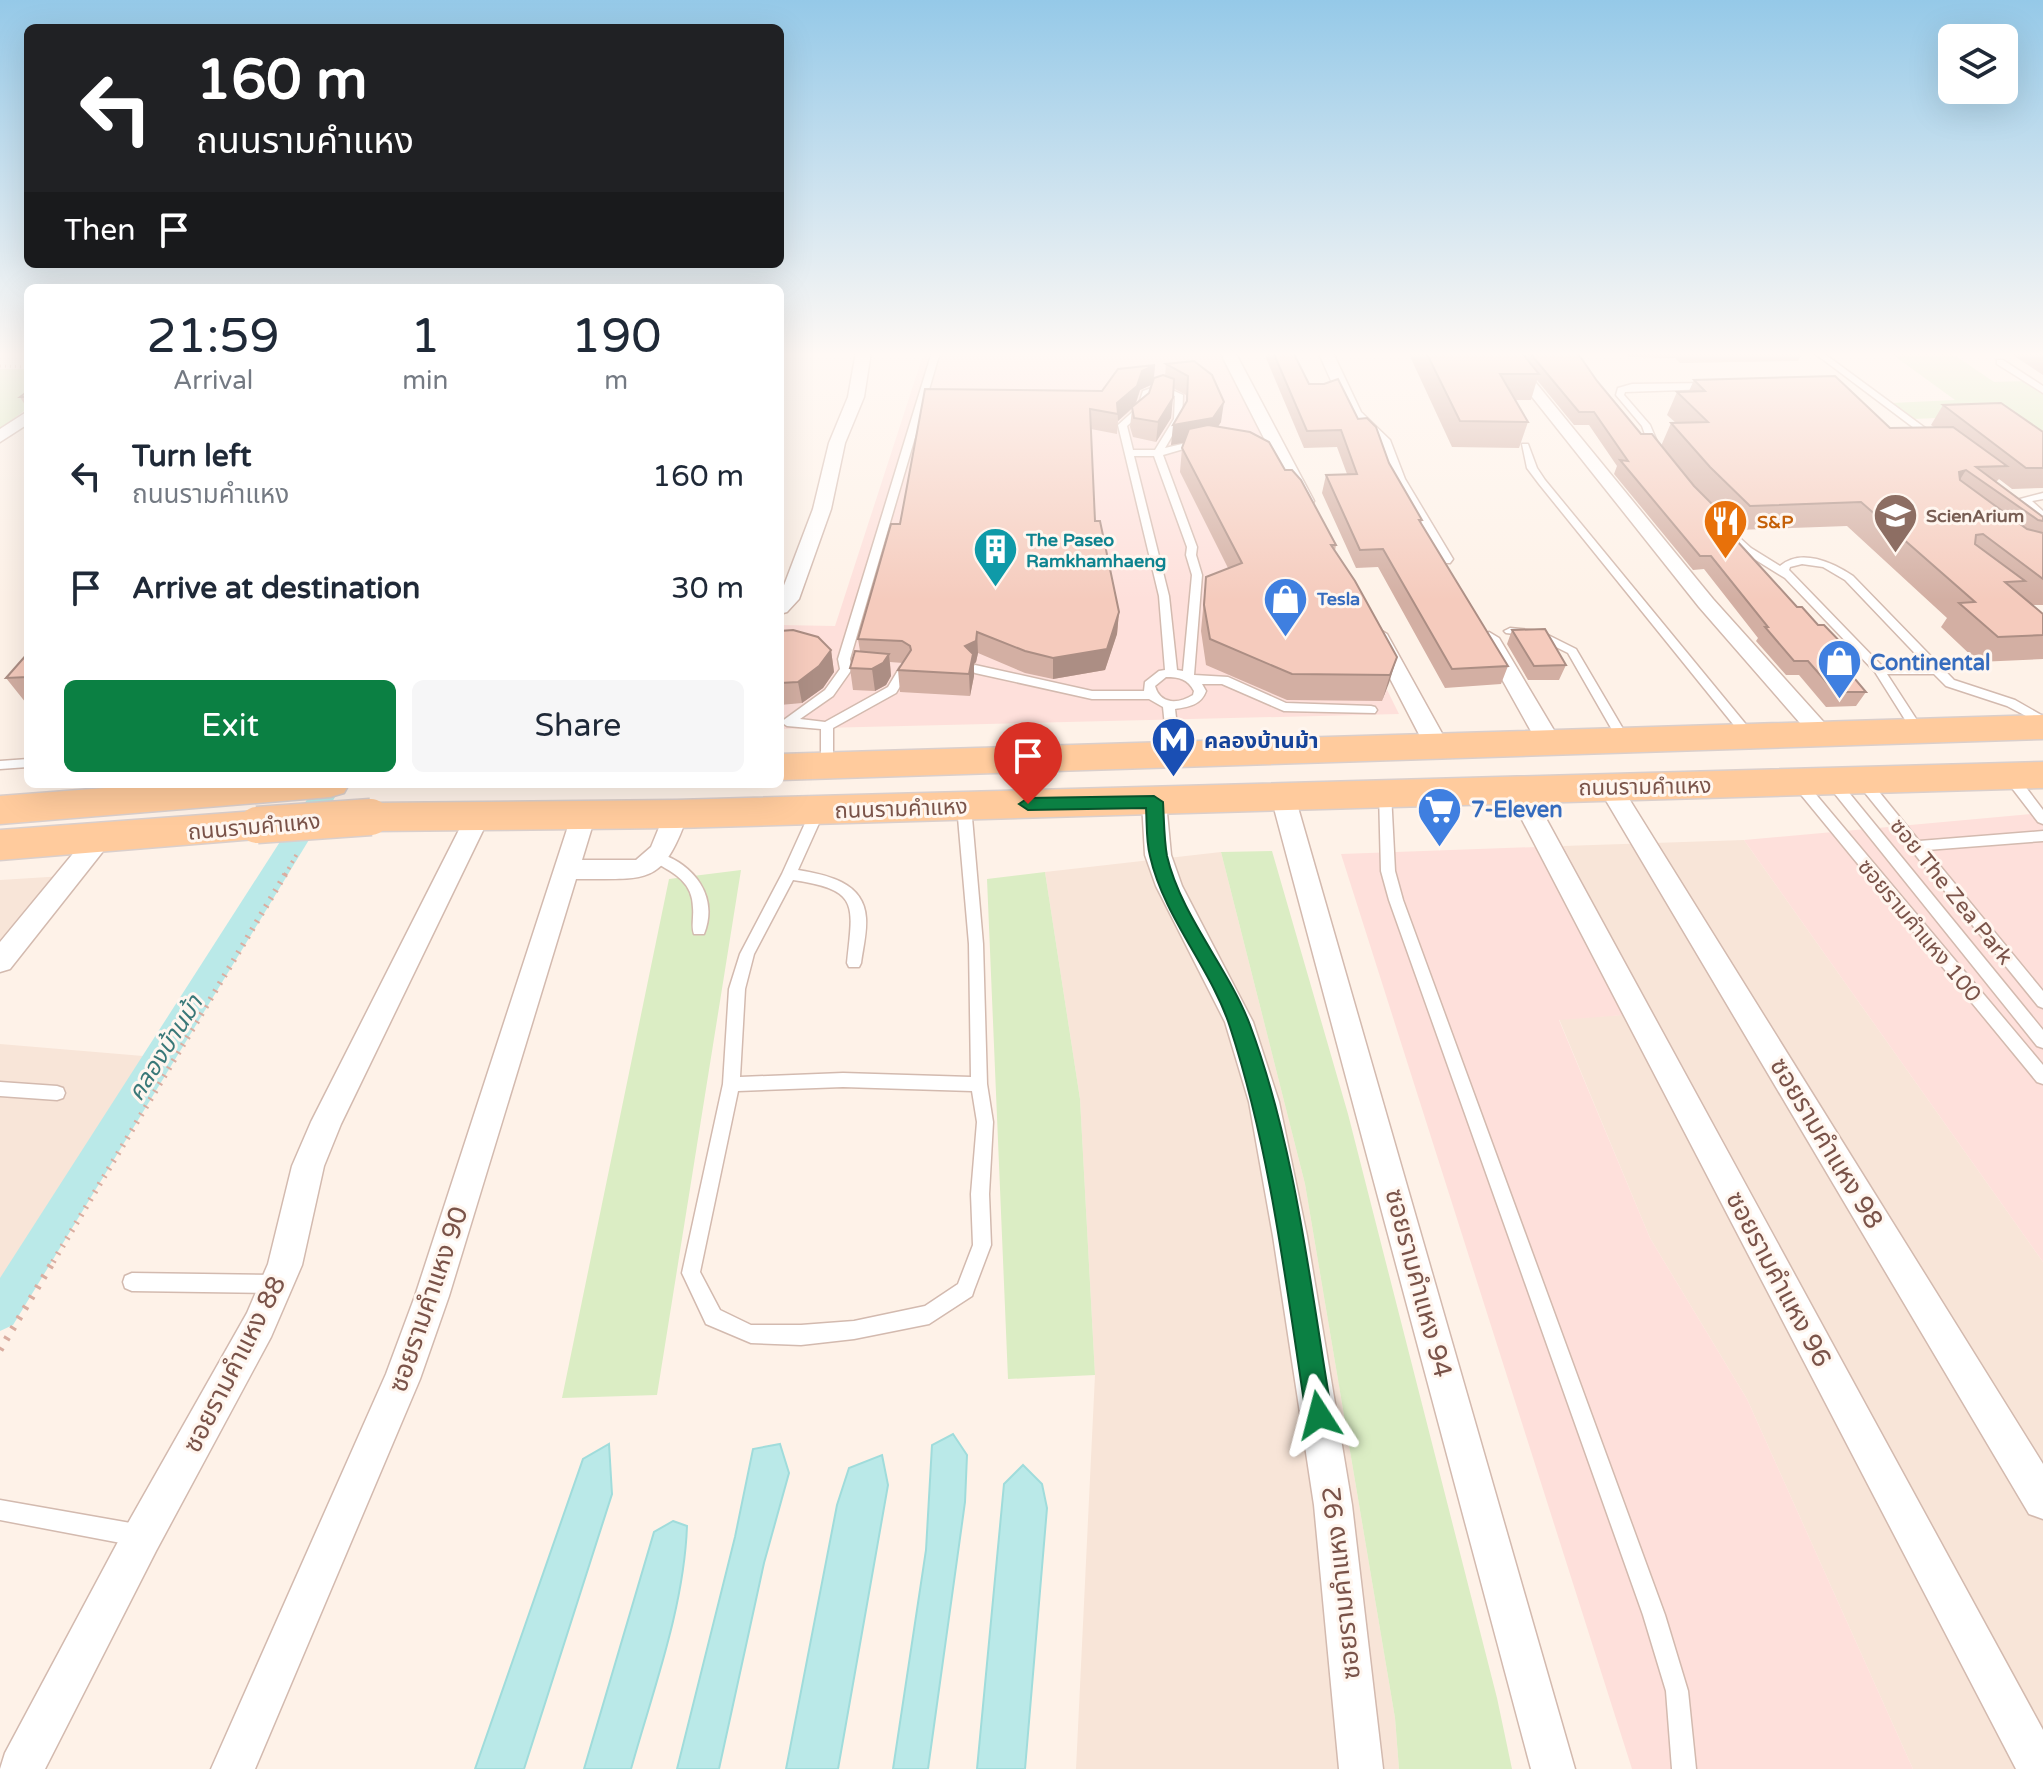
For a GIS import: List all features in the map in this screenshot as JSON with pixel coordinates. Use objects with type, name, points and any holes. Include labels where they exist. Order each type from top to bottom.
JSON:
[{"type":"main road","name":"ถนนรามคำแหง","points":[[784,767],[1918,731],[2043,724]]},
{"type":"main road","points":[[1437,746],[1454,791]]},
{"type":"main road","name":"ถนนรามคำแหง","points":[[0,810],[138,792],[255,807],[371,817],[676,814],[2026,775]]},
{"type":"main road","name":"ถนนรามคำแหง","points":[[0,845],[99,839],[255,807],[317,788]]},
{"type":"street","points":[[784,604],[789,599],[822,509],[840,435]]},
{"type":"street","points":[[1270,435],[1318,525]]},
{"type":"street","points":[[1376,435],[1382,440],[1396,479],[1449,571]]},
{"type":"street","points":[[1570,435],[1706,603],[1821,733]]},
{"type":"street","points":[[1370,621],[1437,746]]},
{"type":"street","points":[[1480,624],[1549,742]]},
{"type":"street","name":"ซอยรามคําแหง 98","points":[[1610,787],[2043,1500]]},
{"type":"street","name":"ซอยรามคําแหง 96","points":[[1518,789],[2040,1769]]},
{"type":"street","name":"ซอยรามคําแหง 94","points":[[1283,797],[1553,1769]]},
{"type":"street","name":"ซอยรามคําแหง 92","points":[[1154,802],[1158,855],[1169,886],[1239,1022],[1264,1102],[1290,1236],[1333,1505],[1361,1769]]},
{"type":"street","name":"ซอยรามคำแหง 90","points":[[233,1769],[402,1379],[432,1296],[584,814]]},
{"type":"street","points":[[566,870],[640,869],[659,858],[676,814]]},
{"type":"street","name":"ซอยรามคำแหง 88","points":[[21,1769],[142,1537],[259,1325],[277,1284],[296,1226],[308,1166],[326,1122],[478,816]]},
{"type":"street","points":[[0,961],[99,839]]},
{"type":"lane","points":[[784,722],[841,681],[846,669],[840,656],[910,435]]},
{"type":"lane","points":[[1122,435],[1164,596],[1171,673]]},
{"type":"lane","points":[[1158,453],[1169,435]]},
{"type":"lane","points":[[1649,435],[1653,447],[1663,459]]},
{"type":"lane","points":[[1928,435],[1941,444]]},
{"type":"lane","points":[[1129,453],[1158,453],[1192,444],[1215,444]]},
{"type":"lane","points":[[1525,446],[1532,468],[1542,482],[1749,736]]},
{"type":"lane","points":[[975,669],[1092,695],[1150,695],[1169,705],[1186,704],[1198,697],[1200,691],[1191,679],[1197,575],[1192,547],[1158,453]]},
{"type":"lane","points":[[2043,496],[2025,497],[2043,516]]},
{"type":"lane","points":[[2016,500],[2028,503]]},
{"type":"lane","points":[[1714,517],[1747,550],[1789,576]]},
{"type":"lane","points":[[1918,731],[1879,670],[1789,576],[1784,570],[1785,565],[1794,562],[1824,563],[1835,568],[1849,578],[1950,683],[2011,703],[2043,724]]},
{"type":"lane","points":[[1510,631],[1536,633],[1572,651],[1623,739]]},
{"type":"lane","points":[[840,656],[858,667]]},
{"type":"lane","points":[[784,722],[827,726],[892,690],[899,670]]},
{"type":"lane","points":[[1879,670],[1937,670]]},
{"type":"lane","points":[[1150,695],[1151,680],[1171,673],[1191,679],[1224,680],[1284,707],[1371,710]]},
{"type":"lane","points":[[1169,705],[1174,753]]},
{"type":"lane","points":[[827,726],[827,766]]},
{"type":"lane","points":[[0,765],[24,763]]},
{"type":"lane","points":[[2026,775],[2043,819]]},
{"type":"lane","name":"ซอย The Zea Park","points":[[1830,781],[1916,846],[2043,1002]]},
{"type":"lane","name":"ซอยรามคำแหง 100","points":[[1830,781],[2043,1041]]},
{"type":"lane","name":"ซอยรามคำแหง 100","points":[[1830,781],[2043,1077]]},
{"type":"lane","points":[[1385,793],[1388,871],[1396,900],[1654,1615],[1677,1691],[1684,1769]]},
{"type":"lane","points":[[818,810],[747,954],[737,989],[731,1084],[691,1273],[713,1317],[751,1334],[801,1335],[854,1330],[929,1315],[965,1290],[982,1245],[980,1194],[985,1122],[979,1084],[976,944],[964,806]]},
{"type":"lane","points":[[1916,846],[2043,836]]},
{"type":"lane","points":[[659,858],[692,878],[700,891],[699,930]]},
{"type":"lane","points":[[789,874],[841,887],[852,898],[858,911],[854,963]]},
{"type":"lane","points":[[731,1084],[843,1080],[979,1084]]},
{"type":"lane","points":[[0,1089],[57,1093]]},
{"type":"lane","points":[[132,1282],[277,1284]]},
{"type":"lane","points":[[0,1510],[142,1537]]},
{"type":"path","points":[[0,1350],[305,841]]},
{"type":"shaded area","points":[[897,435],[1261,435],[1399,714],[784,729],[784,625],[835,626]]},
{"type":"shaded area","points":[[2043,813],[2043,1262],[1744,840]]},
{"type":"shaded area","points":[[1744,840],[2043,1262],[2043,1769],[1913,1769],[1747,1399],[1650,1238],[1559,1019],[1652,1013],[1563,846]]},
{"type":"shaded area","points":[[1563,846],[1652,1013],[1559,1020],[1650,1238],[1747,1399],[1913,1769],[1632,1769],[1341,854]]},
{"type":"shaded area","points":[[1221,852],[1305,1184],[1395,1718],[1399,1769],[1076,1769],[1095,1375],[1080,1099],[1045,872]]},
{"type":"shaded area","points":[[64,876],[0,953],[0,880]]},
{"type":"shaded area","points":[[0,1044],[155,1057],[0,1282]]},
{"type":"green space","points":[[2009,435],[2043,435],[2043,459]]},
{"type":"green space","points":[[1272,851],[1348,1114],[1497,1698],[1512,1769],[1399,1769],[1395,1718],[1305,1184],[1221,852]]},
{"type":"green space","points":[[741,870],[657,1395],[562,1398],[669,879]]},
{"type":"green space","points":[[1045,872],[1080,1099],[1095,1375],[1008,1379],[987,879]]},
{"type":"water","points":[[953,1434],[967,1455],[965,1502],[928,1769],[893,1769],[926,1550],[932,1445]]},
{"type":"water","points":[[609,1444],[612,1494],[524,1769],[475,1769],[583,1459]]},
{"type":"water","points":[[780,1444],[789,1473],[764,1563],[719,1769],[677,1769],[735,1537],[753,1449]]},
{"type":"water","points":[[882,1455],[888,1485],[838,1769],[786,1769],[837,1505],[849,1468]]},
{"type":"water","points":[[1023,1465],[1042,1484],[1047,1508],[1025,1769],[977,1769],[1004,1484]]},
{"type":"water","points":[[673,1521],[687,1526],[680,1587],[666,1649],[631,1769],[584,1769],[654,1532]]},
{"type":"building","points":[[917,435],[1091,435],[1095,521],[1100,521],[1119,612],[1107,649],[1053,658],[1025,651],[977,632],[976,641],[965,646],[973,654],[969,674],[898,670],[911,650],[910,646],[902,641],[858,639],[891,524],[900,524]]},
{"type":"building","points":[[1187,435],[1255,435],[1269,442],[1285,470],[1292,470],[1301,480],[1336,545],[1331,545],[1355,581],[1397,657],[1390,675],[1292,674],[1210,639],[1204,605],[1206,577],[1242,563],[1182,448]]},
{"type":"building","points":[[1343,435],[1379,435],[1389,463],[1422,520],[1419,520],[1508,666],[1452,669],[1383,549],[1360,550],[1326,475],[1357,474]]},
{"type":"building","points":[[1610,435],[1652,435],[1694,486],[1725,517],[1716,518],[1797,607],[1802,607],[1818,625],[1824,625],[1856,658],[1838,659],[1866,692],[1835,692],[1808,661],[1794,661],[1711,556],[1700,556],[1620,460],[1628,461]]},
{"type":"building","points":[[1681,435],[1963,435],[2007,466],[1976,467],[2043,517],[2043,521],[2038,520],[1966,470],[1959,472],[1960,480],[2027,529],[2043,533],[2043,579],[1983,534],[1976,535],[1975,544],[2025,581],[2005,582],[2043,614],[2043,635],[1998,637],[1959,603],[1975,602],[1861,502],[1750,506]]},
{"type":"building","points":[[1982,435],[2043,435],[2043,468],[2026,468]]},
{"type":"building","points":[[1545,629],[1566,665],[1534,666],[1512,630]]},
{"type":"building","points":[[784,631],[818,637],[831,650],[819,666],[798,682],[784,683]]},
{"type":"building","points":[[855,651],[889,654],[883,663],[872,669],[850,668]]},
{"type":"building","points":[[24,658],[24,677],[6,678]]},
{"type":"waterway","name":"คลองบ้านม้า","points":[[0,1312],[327,788]]},
{"type":"place","name":"ScienArium","points":[[1895,555]]},
{"type":"place","name":"S&P","points":[[1726,561]]},
{"type":"place","name":"The Paseo Ramkhamhaeng","points":[[995,589]]},
{"type":"place","name":"Tesla","points":[[1286,638]]},
{"type":"place","name":"Continental","points":[[1839,701]]},
{"type":"place","name":"คลองบ้านม้า","points":[[1173,779]]},
{"type":"place","name":"7-Eleven","points":[[1440,848]]},
{"type":"route","points":[[1028,804],[1154,802],[1158,855],[1169,886],[1179,900],[1239,1022],[1264,1102],[1290,1236],[1319,1415]]}]
